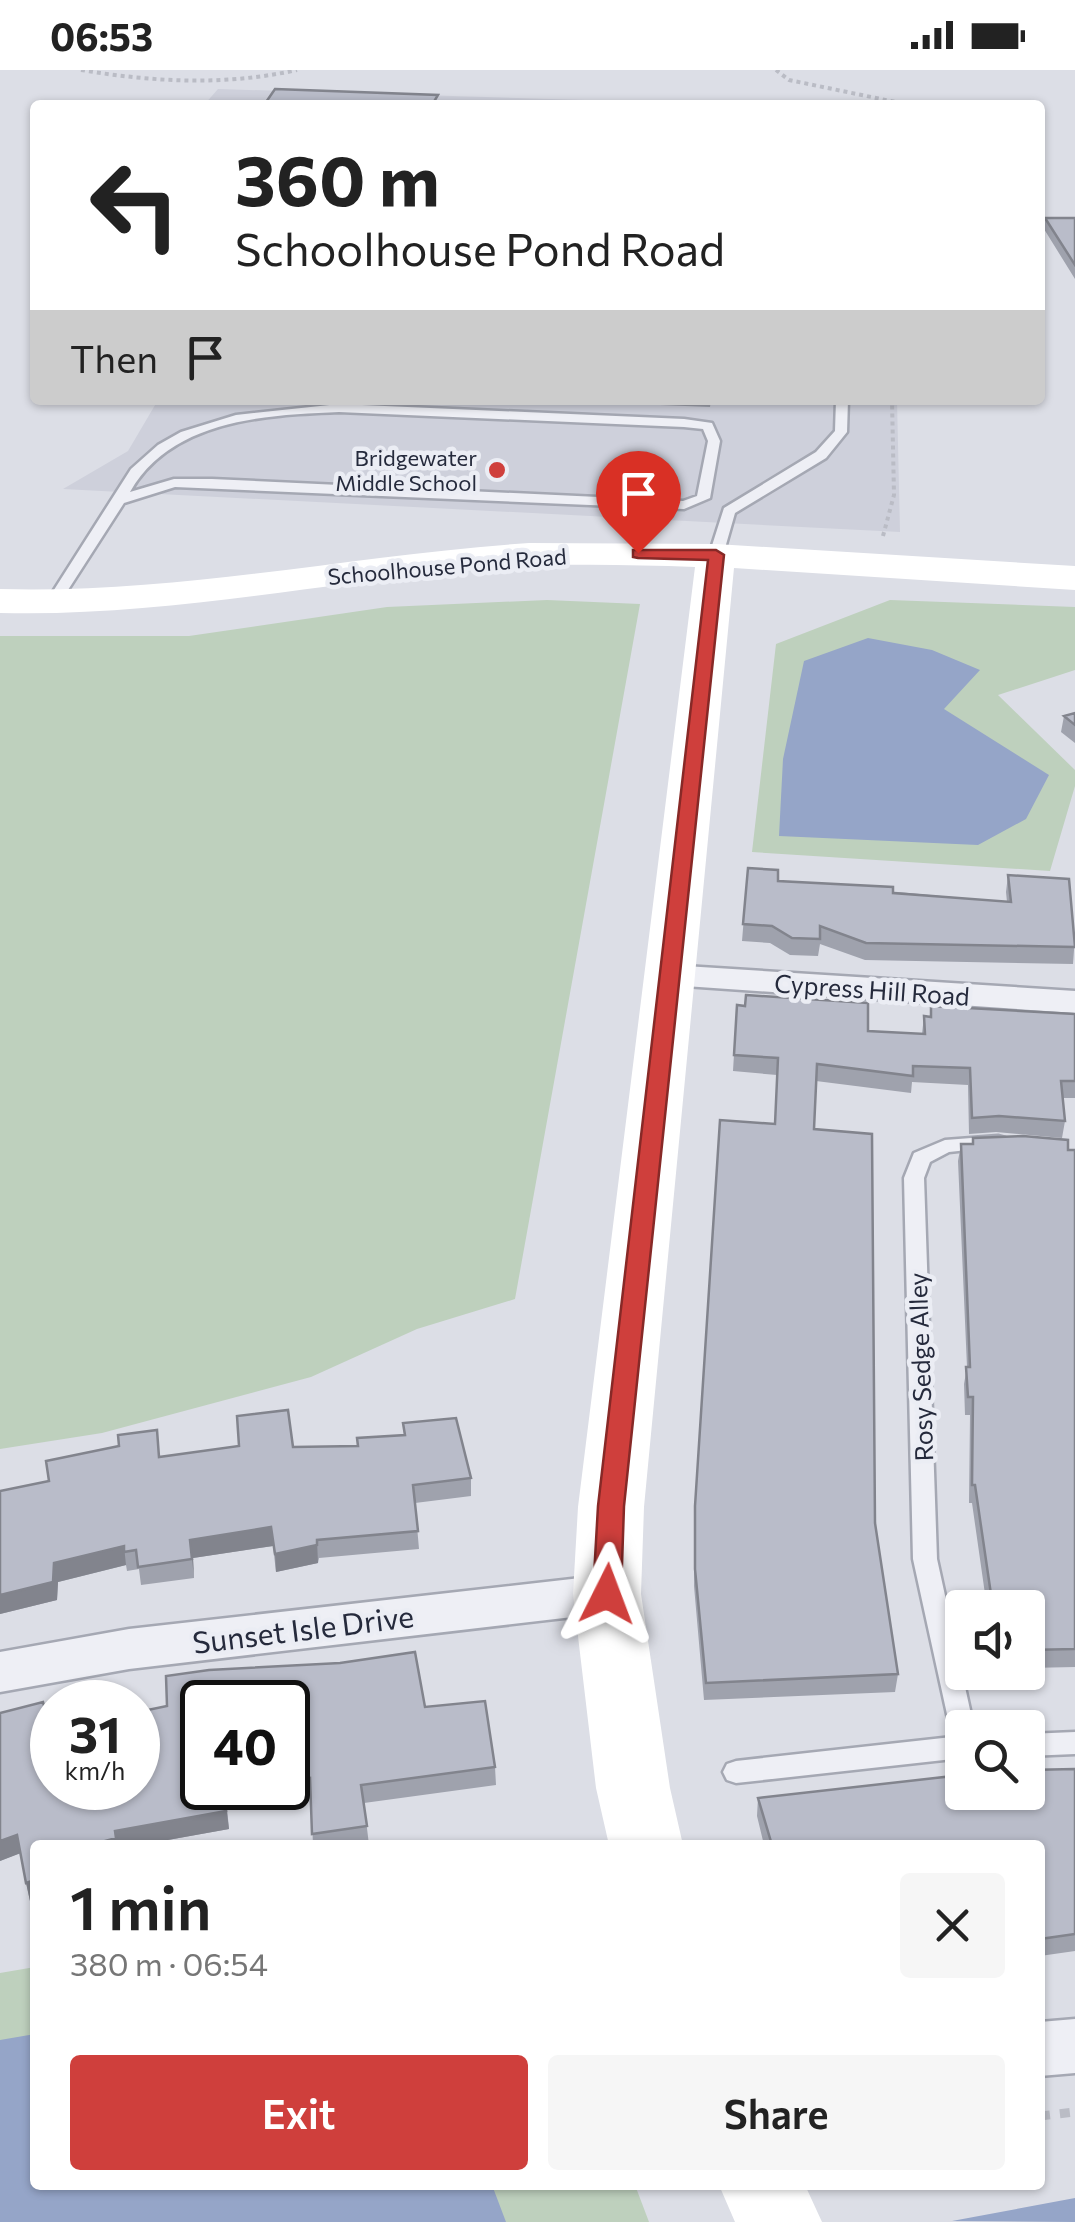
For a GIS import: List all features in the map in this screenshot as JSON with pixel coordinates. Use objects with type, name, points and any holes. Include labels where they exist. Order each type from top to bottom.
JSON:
[{"type":"street","name":"Schoolhouse Pond Road","points":[[0,600],[52,604],[132,601],[525,554],[716,555],[1075,578]]},
{"type":"street","points":[[645,1840],[607,1594],[611,1506],[716,555]]},
{"type":"street","name":"Cypress Hill Road","points":[[669,976],[1075,1002]]},
{"type":"street","name":"Sunset Isle Drive","points":[[0,1672],[130,1648],[607,1594]]},
{"type":"street","points":[[1045,2048],[1075,2046]]},
{"type":"street","points":[[763,2190],[778,2222]]},
{"type":"lane","points":[[716,555],[729,510],[821,456],[840,432],[842,405]]},
{"type":"lane","points":[[52,604],[119,500],[143,463],[189,433],[242,418],[295,410],[684,422],[708,426],[714,442],[703,498],[684,505],[212,483],[174,483],[119,500]]},
{"type":"lane","name":"Rosy Sedge Alley","points":[[957,1710],[925,1559],[914,1178],[921,1158],[945,1146],[978,1141],[1017,1144]]},
{"type":"lane","points":[[1045,1744],[1075,1743]]},
{"type":"lane","points":[[736,1772],[945,1749]]},
{"type":"path","points":[[82,70],[199,82],[264,78],[297,70]]},
{"type":"path","points":[[776,70],[789,80],[886,100]]},
{"type":"path","points":[[869,542],[884,536],[894,495],[892,405]]},
{"type":"path","points":[[1045,2115],[1075,2112]]},
{"type":"shaded area","points":[[218,89],[586,100],[208,100]]},
{"type":"shaded area","name":"Bridgewater Middle School","points":[[155,405],[897,405],[900,532],[63,489],[128,451]]},
{"type":"green space","points":[[547,600],[640,604],[515,1299],[417,1329],[311,1377],[102,1433],[0,1449],[0,636],[189,636],[387,607]]},
{"type":"green space","points":[[890,600],[1075,607],[1075,670],[998,695],[1075,770],[1075,786],[1050,871],[752,852],[776,644]]},
{"type":"green space","points":[[30,1968],[30,2190],[637,2190],[649,2222],[0,2222],[0,1973]]},
{"type":"water","points":[[868,638],[932,650],[980,670],[944,709],[1049,775],[1026,819],[978,845],[779,836],[783,759],[804,661]]},
{"type":"water","points":[[30,2035],[30,2190],[494,2190],[506,2222],[0,2222],[0,2040]]},
{"type":"water","points":[[1075,2198],[1075,2222],[952,2221]]},
{"type":"building","points":[[275,89],[438,95],[435,100],[267,100]]},
{"type":"building","points":[[1045,218],[1075,218],[1075,265]]},
{"type":"building","points":[[1075,713],[1075,725],[1064,716]]},
{"type":"building","points":[[748,868],[778,870],[778,881],[893,887],[893,893],[1011,902],[1008,875],[1069,879],[1075,947],[866,943],[820,926],[820,939],[792,938],[772,926],[743,924]]},
{"type":"building","points":[[746,995],[868,1003],[868,1031],[925,1034],[924,1016],[931,1017],[931,1006],[1075,1014],[1075,1081],[1061,1081],[1065,1121],[972,1118],[970,1068],[913,1066],[913,1076],[817,1064],[814,1129],[872,1134],[875,1523],[898,1674],[706,1683],[695,1569],[695,1506],[720,1120],[775,1124],[778,1058],[734,1055],[737,1005],[745,1006]]},
{"type":"building","points":[[1023,1136],[1068,1140],[1068,1150],[1075,1150],[1075,1649],[1045,1650],[1045,1590],[990,1590],[972,1485],[973,1397],[968,1397],[966,1367],[970,1367],[961,1144],[973,1144],[973,1138]]},
{"type":"building","points":[[288,1410],[293,1447],[358,1446],[357,1438],[405,1435],[403,1423],[456,1418],[471,1478],[413,1485],[418,1531],[317,1540],[317,1545],[275,1554],[271,1527],[190,1540],[192,1559],[138,1567],[136,1550],[124,1552],[124,1546],[54,1563],[53,1582],[0,1595],[0,1491],[49,1481],[46,1461],[119,1446],[118,1435],[157,1430],[159,1457],[239,1446],[237,1416]]},
{"type":"building","points":[[415,1652],[425,1707],[485,1701],[495,1767],[361,1785],[367,1826],[312,1834],[310,1680],[180,1680],[180,1810],[226,1811],[115,1831],[116,1838],[109,1840],[30,1840],[30,1882],[26,1883],[17,1835],[0,1841],[0,1713],[30,1705],[30,1810],[160,1810],[160,1707],[167,1706],[166,1676],[340,1663]]},
{"type":"building","points":[[1075,1769],[1075,1934],[1045,1938],[1045,1840],[771,1840],[758,1798],[945,1777],[945,1810],[1045,1810],[1045,1770]]},
{"type":"place","name":"Bridgewater Middle School","points":[[497,470]]},
{"type":"route","points":[[607,1594],[611,1506],[716,555],[638,553]]}]
